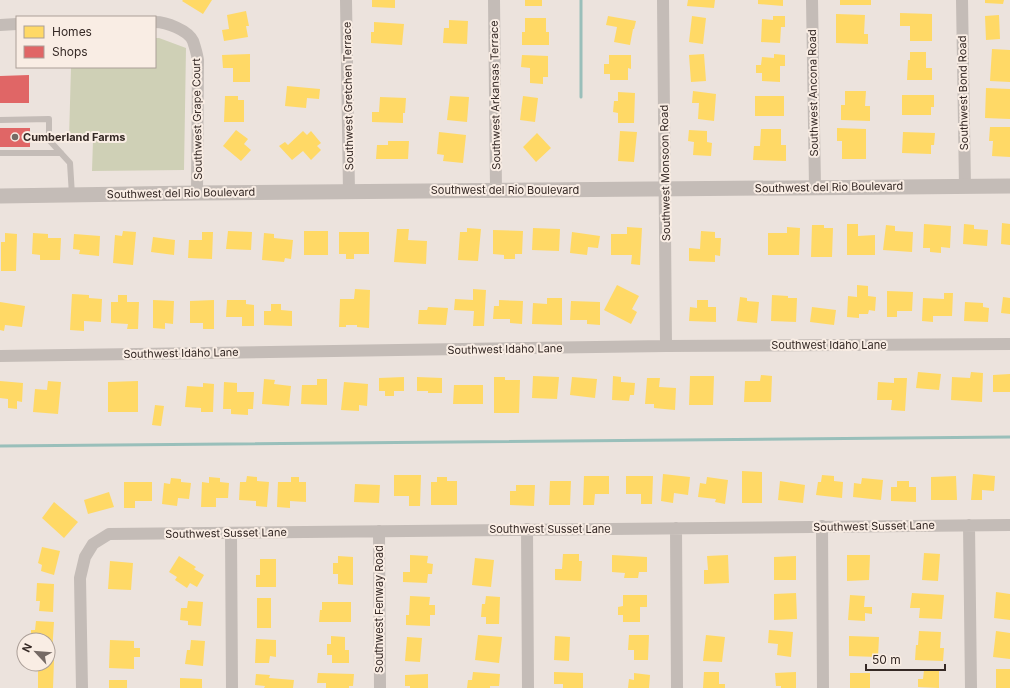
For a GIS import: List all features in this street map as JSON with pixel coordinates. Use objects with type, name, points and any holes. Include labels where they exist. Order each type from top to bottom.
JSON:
[{"type":"street","name":"Southwest Gretchen Terrace","points":[[346,0],[349,192]]},
{"type":"street","name":"Southwest Arkansas Terrace","points":[[494,0],[496,190]]},
{"type":"street","name":"Southwest Monsoon Road","points":[[663,0],[666,189],[666,346]]},
{"type":"street","name":"Southwest Ancona Road","points":[[812,0],[815,186]]},
{"type":"street","name":"Southwest Bond Road","points":[[962,0],[965,186]]},
{"type":"street","name":"Southwest Grape Court","points":[[156,22],[178,28],[192,40],[198,60],[198,193]]},
{"type":"street","points":[[0,24],[16,24]]},
{"type":"street","name":"Southwest del Rio Boulevard","points":[[0,196],[815,186],[1010,186]]},
{"type":"street","name":"Southwest Idaho Lane","points":[[0,356],[666,346],[1010,344]]},
{"type":"street","points":[[969,525],[971,688]]},
{"type":"street","name":"Southwest Susset Lane","points":[[82,688],[80,578],[85,557],[93,544],[109,534],[231,534],[527,529],[1010,525]]},
{"type":"street","points":[[822,526],[823,688]]},
{"type":"street","points":[[676,528],[677,688]]},
{"type":"street","points":[[527,529],[528,688]]},
{"type":"street","name":"Southwest Fenway Road","points":[[379,531],[380,688]]},
{"type":"street","points":[[231,534],[232,688]]},
{"type":"lane","points":[[0,120],[49,119],[49,140],[70,163],[72,195]]},
{"type":"lane","points":[[0,153],[61,153]]},
{"type":"green space","points":[[156,38],[186,48],[184,170],[92,171],[93,140],[69,139],[71,68],[156,68]]},
{"type":"building: Homes","points":[[212,0],[203,14],[182,1]]},
{"type":"building: Homes","points":[[372,0],[395,0],[395,8],[372,7]]},
{"type":"building: Homes","points":[[525,0],[542,0],[542,6],[525,6]]},
{"type":"building: Homes","points":[[688,0],[715,0],[714,8],[687,6]]},
{"type":"building: Homes","points":[[758,0],[783,0],[783,6],[758,4]]},
{"type":"building: Homes","points":[[840,0],[871,0],[871,5],[840,5]]},
{"type":"building: Homes","points":[[985,0],[1004,0],[1003,4],[985,3]]},
{"type":"building: Homes","points":[[246,11],[249,26],[246,26],[248,37],[224,41],[222,30],[229,29],[227,15]]},
{"type":"building: Homes","points":[[900,13],[932,14],[932,41],[910,41],[910,26],[900,26]]},
{"type":"building: Homes","points":[[836,14],[865,15],[864,34],[868,34],[868,44],[836,43]]},
{"type":"building: Homes","points":[[999,15],[1000,39],[986,40],[985,16]]},
{"type":"building: Homes","points":[[608,16],[636,21],[630,45],[614,42],[617,27],[606,25]]},
{"type":"building: Homes","points":[[692,16],[706,18],[703,44],[689,42]]},
{"type":"building: Homes","points":[[773,16],[785,16],[785,27],[781,27],[780,43],[761,42],[762,19],[773,20]]},
{"type":"building: Homes","points":[[525,18],[546,18],[546,32],[549,32],[549,45],[522,45],[522,32],[525,32]]},
{"type":"building: Homes","points":[[449,20],[468,21],[467,44],[443,43],[444,28],[449,28]]},
{"type":"building: Homes","points":[[374,22],[404,24],[402,45],[371,43],[371,32],[374,32]]},
{"type":"building: Homes","points":[[992,49],[1010,50],[1010,82],[990,81]]},
{"type":"building: Homes","points":[[910,52],[926,52],[926,68],[932,68],[932,80],[907,80]]},
{"type":"building: Homes","points":[[250,54],[250,82],[233,82],[233,68],[223,68],[222,55]]},
{"type":"building: Homes","points":[[704,54],[706,81],[691,82],[689,55]]},
{"type":"building: Homes","points":[[774,54],[785,55],[785,66],[780,66],[780,82],[762,81],[762,73],[756,73],[756,65],[761,65],[762,57],[774,58]]},
{"type":"building: Homes","points":[[522,55],[548,56],[548,77],[543,77],[543,84],[530,83],[530,68],[521,67]]},
{"type":"building: Homes","points":[[609,55],[631,55],[631,69],[628,68],[628,80],[610,80],[610,74],[604,74],[604,64],[609,64]]},
{"type":"building: Homes","points":[[287,86],[320,89],[319,99],[307,98],[306,108],[285,106]]},
{"type":"building: Homes","points":[[986,88],[1010,89],[1010,119],[985,118]]},
{"type":"building: Homes","points":[[693,91],[716,94],[714,121],[698,119],[699,103],[692,103]]},
{"type":"building: Homes","points":[[845,91],[866,91],[865,106],[870,106],[870,121],[841,120],[841,105],[845,105]]},
{"type":"building: Homes","points":[[618,92],[635,93],[634,123],[618,123],[618,113],[613,112],[614,101],[618,101]]},
{"type":"building: Homes","points":[[902,95],[934,95],[934,107],[931,107],[931,115],[902,115]]},
{"type":"building: Homes","points":[[225,96],[238,96],[238,100],[244,100],[244,122],[224,122]]},
{"type":"building: Homes","points":[[450,96],[469,97],[467,122],[447,120]]},
{"type":"building: Homes","points":[[523,96],[538,98],[535,122],[520,120]]},
{"type":"building: Homes","points":[[755,96],[784,96],[784,116],[755,116]]},
{"type":"building: Homes","points":[[380,97],[406,98],[403,123],[372,122],[372,112],[379,112]]},
{"type":"building: Homes","points":[[990,127],[1010,127],[1010,157],[992,156],[993,141],[989,141]]},
{"type":"building: Homes","points":[[837,128],[866,129],[866,159],[842,159],[842,141],[837,141]]},
{"type":"building: Homes","points":[[761,129],[781,129],[781,145],[786,145],[786,161],[753,160],[754,146],[760,146]]},
{"type":"building: Homes","points":[[236,130],[248,139],[244,144],[251,150],[241,161],[223,146]]},
{"type":"building: Homes","points":[[689,130],[707,131],[707,142],[712,143],[711,156],[693,155],[694,142],[688,141]]},
{"type":"building: Homes","points":[[303,131],[307,135],[311,131],[321,143],[317,146],[321,150],[311,160],[303,151],[292,160],[279,146],[285,142],[288,145]]},
{"type":"building: Homes","points":[[620,131],[637,132],[634,162],[618,161]]},
{"type":"building: Homes","points":[[439,132],[466,135],[463,163],[443,161],[444,155],[437,154]]},
{"type":"building: Homes","points":[[903,132],[935,133],[934,145],[931,145],[931,154],[902,153]]},
{"type":"building: Homes","points":[[537,133],[551,148],[536,162],[523,147]]},
{"type":"building: Homes","points":[[388,141],[409,141],[408,159],[376,159],[377,145],[388,145]]},
{"type":"building: Homes","points":[[1002,223],[1010,224],[1010,245],[1001,244]]},
{"type":"building: Homes","points":[[847,224],[858,224],[858,236],[875,235],[875,255],[847,255]]},
{"type":"building: Homes","points":[[924,224],[951,226],[950,248],[941,247],[941,253],[930,252],[930,248],[923,248]]},
{"type":"building: Homes","points":[[964,224],[974,225],[974,229],[988,230],[987,246],[963,244]]},
{"type":"building: Homes","points":[[812,225],[824,225],[824,228],[833,228],[832,257],[811,257]]},
{"type":"building: Homes","points":[[886,225],[895,226],[895,231],[913,232],[912,252],[883,250]]},
{"type":"building: Homes","points":[[627,227],[642,228],[640,265],[631,264],[632,255],[611,255],[611,234],[627,234]]},
{"type":"building: Homes","points":[[787,227],[800,228],[799,255],[768,255],[768,233],[787,233]]},
{"type":"building: Homes","points":[[467,228],[481,229],[478,261],[458,260],[460,232],[467,232]]},
{"type":"building: Homes","points":[[533,228],[560,229],[559,251],[532,250]]},
{"type":"building: Homes","points":[[397,229],[409,229],[408,240],[427,241],[426,264],[394,262]]},
{"type":"building: Homes","points":[[493,230],[523,231],[522,254],[515,254],[515,259],[504,259],[504,255],[493,254]]},
{"type":"building: Homes","points":[[123,231],[136,232],[133,265],[113,263],[115,235],[122,236]]},
{"type":"building: Homes","points":[[228,231],[252,232],[251,250],[226,249]]},
{"type":"building: Homes","points":[[304,231],[328,231],[328,255],[304,255]]},
{"type":"building: Homes","points":[[701,231],[715,232],[715,238],[721,238],[720,256],[715,255],[715,262],[689,261],[689,248],[700,249]]},
{"type":"building: Homes","points":[[202,232],[213,232],[212,259],[188,258],[189,240],[202,240]]},
{"type":"building: Homes","points":[[339,232],[369,232],[369,254],[354,254],[354,259],[346,259],[346,254],[339,254]]},
{"type":"building: Homes","points":[[572,232],[600,236],[598,248],[588,247],[587,255],[570,253]]},
{"type":"building: Homes","points":[[5,233],[17,234],[16,271],[1,271],[1,242],[5,242]]},
{"type":"building: Homes","points":[[33,233],[48,234],[48,238],[61,238],[60,260],[40,260],[40,255],[32,254]]},
{"type":"building: Homes","points":[[264,233],[274,234],[274,238],[293,240],[291,259],[285,258],[284,262],[262,260]]},
{"type":"building: Homes","points":[[74,234],[100,236],[99,256],[79,254],[80,250],[73,249]]},
{"type":"building: Homes","points":[[153,237],[175,240],[174,255],[151,252]]},
{"type":"building: Homes","points":[[617,285],[639,296],[632,309],[637,312],[631,324],[604,310]]},
{"type":"building: Homes","points":[[857,285],[868,286],[868,296],[876,297],[875,311],[869,310],[868,314],[859,314],[859,318],[847,317],[848,296],[857,297]]},
{"type":"building: Homes","points":[[355,289],[370,290],[369,328],[357,327],[357,325],[346,325],[346,327],[339,327],[340,299],[354,299]]},
{"type":"building: Homes","points":[[473,289],[486,290],[484,326],[473,326],[474,311],[454,310],[455,299],[473,300]]},
{"type":"building: Homes","points":[[887,291],[913,292],[912,311],[897,311],[897,317],[887,317]]},
{"type":"building: Homes","points":[[944,293],[953,293],[952,316],[933,316],[933,322],[922,321],[923,298],[944,299]]},
{"type":"building: Homes","points":[[72,294],[89,295],[89,298],[102,299],[101,322],[84,321],[84,331],[70,330]]},
{"type":"building: Homes","points":[[118,295],[127,295],[127,302],[139,302],[138,329],[127,329],[128,324],[111,323],[111,302],[118,302]]},
{"type":"building: Homes","points":[[772,295],[797,298],[796,322],[771,321]]},
{"type":"building: Homes","points":[[740,297],[747,298],[747,301],[759,302],[757,323],[737,321]]},
{"type":"building: Homes","points":[[1003,297],[1010,298],[1010,314],[1001,313]]},
{"type":"building: Homes","points":[[547,298],[562,298],[562,325],[532,324],[533,303],[547,304]]},
{"type":"building: Homes","points":[[153,300],[174,301],[173,324],[165,323],[165,329],[153,328]]},
{"type":"building: Homes","points":[[214,300],[214,329],[203,329],[203,323],[190,323],[190,301]]},
{"type":"building: Homes","points":[[227,300],[246,300],[246,304],[254,305],[254,326],[242,326],[242,317],[226,317]]},
{"type":"building: Homes","points":[[499,300],[523,301],[522,324],[510,323],[510,319],[493,319],[494,306],[499,306]]},
{"type":"building: Homes","points":[[697,300],[708,300],[708,307],[716,307],[716,322],[689,321],[690,307],[697,308]]},
{"type":"building: Homes","points":[[571,301],[600,302],[600,325],[587,324],[587,320],[570,320]]},
{"type":"building: Homes","points":[[0,302],[25,306],[22,327],[5,325],[4,331],[0,330]]},
{"type":"building: Homes","points":[[965,302],[983,303],[983,307],[989,308],[988,322],[964,321]]},
{"type":"building: Homes","points":[[271,304],[281,304],[281,310],[292,311],[292,326],[264,325],[264,311],[271,311]]},
{"type":"building: Homes","points":[[428,307],[448,308],[446,325],[418,324],[419,310],[427,310]]},
{"type":"building: Homes","points":[[812,307],[836,310],[834,325],[810,322]]},
{"type":"building: Homes","points":[[918,372],[941,374],[939,390],[916,388]]},
{"type":"building: Homes","points":[[971,372],[983,373],[982,402],[951,400],[952,377],[970,378]]},
{"type":"building: Homes","points":[[1010,374],[1010,392],[993,392],[993,375]]},
{"type":"building: Homes","points":[[761,375],[772,376],[771,402],[744,402],[745,381],[760,381]]},
{"type":"building: Homes","points":[[533,376],[559,377],[557,399],[532,398]]},
{"type":"building: Homes","points":[[613,376],[621,377],[621,382],[635,383],[634,395],[630,395],[629,401],[612,400]]},
{"type":"building: Homes","points":[[690,376],[714,376],[713,405],[689,405]]},
{"type":"building: Homes","points":[[404,377],[404,391],[394,391],[394,396],[385,396],[385,391],[379,391],[379,378]]},
{"type":"building: Homes","points":[[417,377],[442,378],[442,393],[417,391]]},
{"type":"building: Homes","points":[[494,377],[505,377],[505,380],[520,380],[519,413],[494,413]]},
{"type":"building: Homes","points":[[572,377],[597,379],[595,398],[570,395]]},
{"type":"building: Homes","points":[[647,378],[660,378],[659,387],[676,388],[675,410],[654,408],[654,404],[645,404]]},
{"type":"building: Homes","points":[[894,378],[907,378],[905,411],[891,410],[892,400],[877,400],[878,382],[894,383]]},
{"type":"building: Homes","points":[[264,379],[275,380],[274,384],[291,386],[289,406],[262,404]]},
{"type":"building: Homes","points":[[317,379],[327,379],[327,405],[301,404],[302,385],[317,385]]},
{"type":"building: Homes","points":[[0,381],[23,383],[22,402],[17,401],[17,409],[8,408],[8,399],[0,398]]},
{"type":"building: Homes","points":[[48,381],[61,382],[58,414],[33,412],[35,389],[47,390]]},
{"type":"building: Homes","points":[[138,381],[138,412],[108,412],[108,382]]},
{"type":"building: Homes","points":[[224,382],[237,383],[237,392],[254,392],[253,409],[248,409],[248,415],[231,414],[231,409],[223,409]]},
{"type":"building: Homes","points":[[344,382],[368,384],[367,406],[359,405],[359,411],[341,410]]},
{"type":"building: Homes","points":[[203,383],[214,384],[213,412],[201,412],[201,408],[185,407],[187,386],[203,387]]},
{"type":"building: Homes","points":[[454,385],[483,385],[483,404],[453,404]]},
{"type":"building: Homes","points":[[155,405],[164,406],[161,426],[152,425]]},
{"type":"building: Homes","points":[[742,471],[762,472],[762,503],[742,503]]},
{"type":"building: Homes","points":[[663,474],[690,477],[688,495],[674,493],[673,503],[661,501]]},
{"type":"building: Homes","points":[[973,474],[995,476],[994,491],[982,490],[982,500],[971,500]]},
{"type":"building: Homes","points":[[394,475],[421,475],[420,506],[409,506],[409,496],[394,496]]},
{"type":"building: Homes","points":[[822,475],[834,476],[834,481],[843,482],[842,498],[816,495],[818,482],[821,482]]},
{"type":"building: Homes","points":[[247,476],[257,477],[257,481],[269,482],[267,507],[256,506],[256,501],[239,500],[240,482],[246,482]]},
{"type":"building: Homes","points":[[584,476],[609,476],[609,494],[595,494],[594,505],[583,505]]},
{"type":"building: Homes","points":[[626,476],[653,476],[652,504],[641,504],[641,494],[626,494]]},
{"type":"building: Homes","points":[[956,476],[957,500],[931,500],[931,477]]},
{"type":"building: Homes","points":[[209,477],[220,478],[220,482],[229,483],[228,498],[216,498],[216,507],[201,507],[202,482],[209,483]]},
{"type":"building: Homes","points":[[291,477],[299,477],[299,482],[306,482],[306,502],[290,501],[290,508],[277,507],[278,482],[291,482]]},
{"type":"building: Homes","points":[[437,477],[447,477],[447,481],[457,481],[457,505],[431,505],[431,482],[437,482]]},
{"type":"building: Homes","points":[[707,477],[728,480],[725,504],[715,502],[716,499],[698,497],[700,483],[706,484]]},
{"type":"building: Homes","points":[[171,478],[181,479],[181,482],[191,483],[189,499],[178,498],[177,506],[162,504],[164,483],[170,484]]},
{"type":"building: Homes","points":[[862,478],[883,480],[881,500],[853,497],[854,483],[861,484]]},
{"type":"building: Homes","points":[[550,481],[571,481],[570,505],[549,505]]},
{"type":"building: Homes","points":[[780,481],[805,485],[803,503],[778,500]]},
{"type":"building: Homes","points":[[897,481],[909,481],[909,487],[916,487],[916,502],[891,501],[891,487],[897,487]]},
{"type":"building: Homes","points":[[124,482],[152,482],[152,501],[135,501],[135,508],[124,508]]},
{"type":"building: Homes","points":[[355,484],[380,485],[379,503],[354,502]]},
{"type":"building: Homes","points":[[516,485],[535,485],[534,506],[510,505],[510,491],[516,491]]},
{"type":"building: Homes","points":[[109,492],[114,507],[88,514],[84,500]]},
{"type":"building: Homes","points":[[54,502],[78,522],[64,538],[42,518]]},
{"type":"building: Homes","points":[[42,547],[60,551],[54,575],[41,571],[42,565],[38,563]]},
{"type":"building: Homes","points":[[924,553],[940,554],[938,581],[922,580]]},
{"type":"building: Homes","points":[[563,554],[579,554],[579,561],[582,561],[581,581],[555,580],[555,569],[562,569]]},
{"type":"building: Homes","points":[[410,555],[428,556],[427,563],[433,564],[432,574],[428,574],[427,583],[403,582],[403,572],[410,572]]},
{"type":"building: Homes","points":[[612,555],[647,557],[647,572],[639,572],[638,578],[624,578],[625,573],[612,572]]},
{"type":"building: Homes","points":[[728,555],[729,583],[704,584],[704,570],[708,570],[707,556]]},
{"type":"building: Homes","points":[[847,555],[870,555],[869,580],[847,581]]},
{"type":"building: Homes","points":[[179,556],[196,567],[194,569],[204,575],[197,587],[190,583],[187,588],[175,580],[177,577],[169,572]]},
{"type":"building: Homes","points":[[338,556],[353,557],[353,585],[338,584],[338,574],[333,574],[333,563],[338,563]]},
{"type":"building: Homes","points":[[796,556],[796,580],[774,580],[774,557]]},
{"type":"building: Homes","points":[[475,558],[494,560],[491,587],[472,585]]},
{"type":"building: Homes","points":[[260,559],[276,559],[276,587],[256,587],[256,575],[260,575]]},
{"type":"building: Homes","points":[[110,561],[133,563],[131,590],[108,589]]},
{"type":"building: Homes","points":[[37,583],[54,584],[53,612],[39,611],[40,601],[36,601]]},
{"type":"building: Homes","points":[[996,592],[1010,594],[1010,620],[994,618]]},
{"type":"building: Homes","points":[[796,593],[797,619],[774,620],[774,594]]},
{"type":"building: Homes","points":[[912,593],[944,595],[942,619],[919,618],[920,608],[910,608]]},
{"type":"building: Homes","points":[[623,595],[647,595],[647,607],[640,607],[640,622],[623,622],[623,615],[618,615],[618,607],[623,606]]},
{"type":"building: Homes","points":[[850,595],[865,596],[864,607],[872,607],[872,614],[865,613],[865,621],[848,620]]},
{"type":"building: Homes","points":[[410,596],[430,597],[429,605],[435,605],[435,615],[430,615],[430,626],[406,625],[406,615],[409,615]]},
{"type":"building: Homes","points":[[486,596],[500,597],[499,624],[486,624],[486,617],[481,617],[482,604],[485,604]]},
{"type":"building: Homes","points":[[257,598],[271,598],[271,628],[257,628]]},
{"type":"building: Homes","points":[[188,601],[203,602],[201,626],[188,625],[188,621],[180,620],[181,608],[187,608]]},
{"type":"building: Homes","points":[[322,602],[351,602],[351,622],[319,622]]},
{"type":"building: Homes","points":[[36,621],[54,622],[53,632],[31,632],[31,630],[35,630]]},
{"type":"building: Homes","points":[[769,630],[793,632],[791,657],[777,655],[778,644],[768,643]]},
{"type":"building: Homes","points":[[919,631],[941,632],[940,648],[944,648],[943,661],[915,660]]},
{"type":"building: Homes","points":[[996,631],[1010,633],[1010,659],[993,657]]},
{"type":"building: Homes","points":[[478,635],[502,637],[499,663],[475,660]]},
{"type":"building: Homes","points":[[629,635],[649,635],[648,660],[634,660],[634,650],[628,650]]},
{"type":"building: Homes","points":[[706,635],[725,637],[722,662],[703,661]]},
{"type":"building: Homes","points":[[331,636],[345,637],[345,650],[349,650],[349,663],[332,663],[332,655],[327,655],[327,644],[331,644]]},
{"type":"building: Homes","points":[[555,636],[570,637],[569,661],[554,660]]},
{"type":"building: Homes","points":[[849,636],[879,637],[878,657],[849,656]]},
{"type":"building: Homes","points":[[407,637],[422,638],[420,662],[405,661]]},
{"type":"building: Homes","points":[[256,639],[276,640],[276,657],[270,656],[269,663],[255,663]]},
{"type":"building: Homes","points":[[110,640],[134,641],[134,648],[140,648],[140,657],[134,657],[134,669],[109,668]]},
{"type":"building: Homes","points":[[191,640],[205,641],[203,666],[185,664],[187,650],[190,650]]},
{"type":"building: Homes","points":[[996,669],[1010,669],[1010,688],[996,688]]},
{"type":"building: Homes","points":[[924,670],[939,671],[939,688],[918,687],[918,679],[923,679]]},
{"type":"building: Homes","points":[[38,672],[54,672],[53,688],[38,688]]},
{"type":"building: Homes","points":[[473,672],[500,674],[499,686],[490,686],[490,688],[467,688],[468,680],[472,680]]},
{"type":"building: Homes","points":[[554,672],[583,673],[583,688],[563,688],[563,684],[554,684]]},
{"type":"building: Homes","points":[[704,672],[719,672],[719,684],[725,684],[725,688],[703,688]]},
{"type":"building: Homes","points":[[796,672],[796,688],[781,688],[781,686],[776,686],[775,673]]},
{"type":"building: Homes","points":[[318,673],[354,674],[353,686],[349,686],[349,688],[326,688],[326,683],[317,683]]},
{"type":"building: Homes","points":[[634,673],[650,675],[649,688],[628,688],[629,679],[634,680]]},
{"type":"building: Homes","points":[[850,673],[870,673],[870,688],[850,688]]},
{"type":"building: Homes","points":[[256,674],[270,675],[269,678],[294,680],[293,688],[264,688],[265,686],[255,685]]},
{"type":"building: Homes","points":[[428,674],[428,688],[410,688],[410,686],[405,686],[405,675]]},
{"type":"building: Homes","points":[[180,678],[202,679],[202,688],[180,688]]},
{"type":"building: Homes","points":[[109,680],[127,680],[127,688],[109,688]]},
{"type":"building: Shops","points":[[29,75],[29,103],[0,103],[0,76]]},
{"type":"building: Shops","name":"Cumberland Farms","points":[[0,128],[30,128],[30,147],[0,147]]},
{"type":"waterway","points":[[581,0],[581,97]]},
{"type":"waterway","points":[[0,446],[1010,437]]},
{"type":"place","name":"Cumberland Farms","points":[[15,137]]}]
